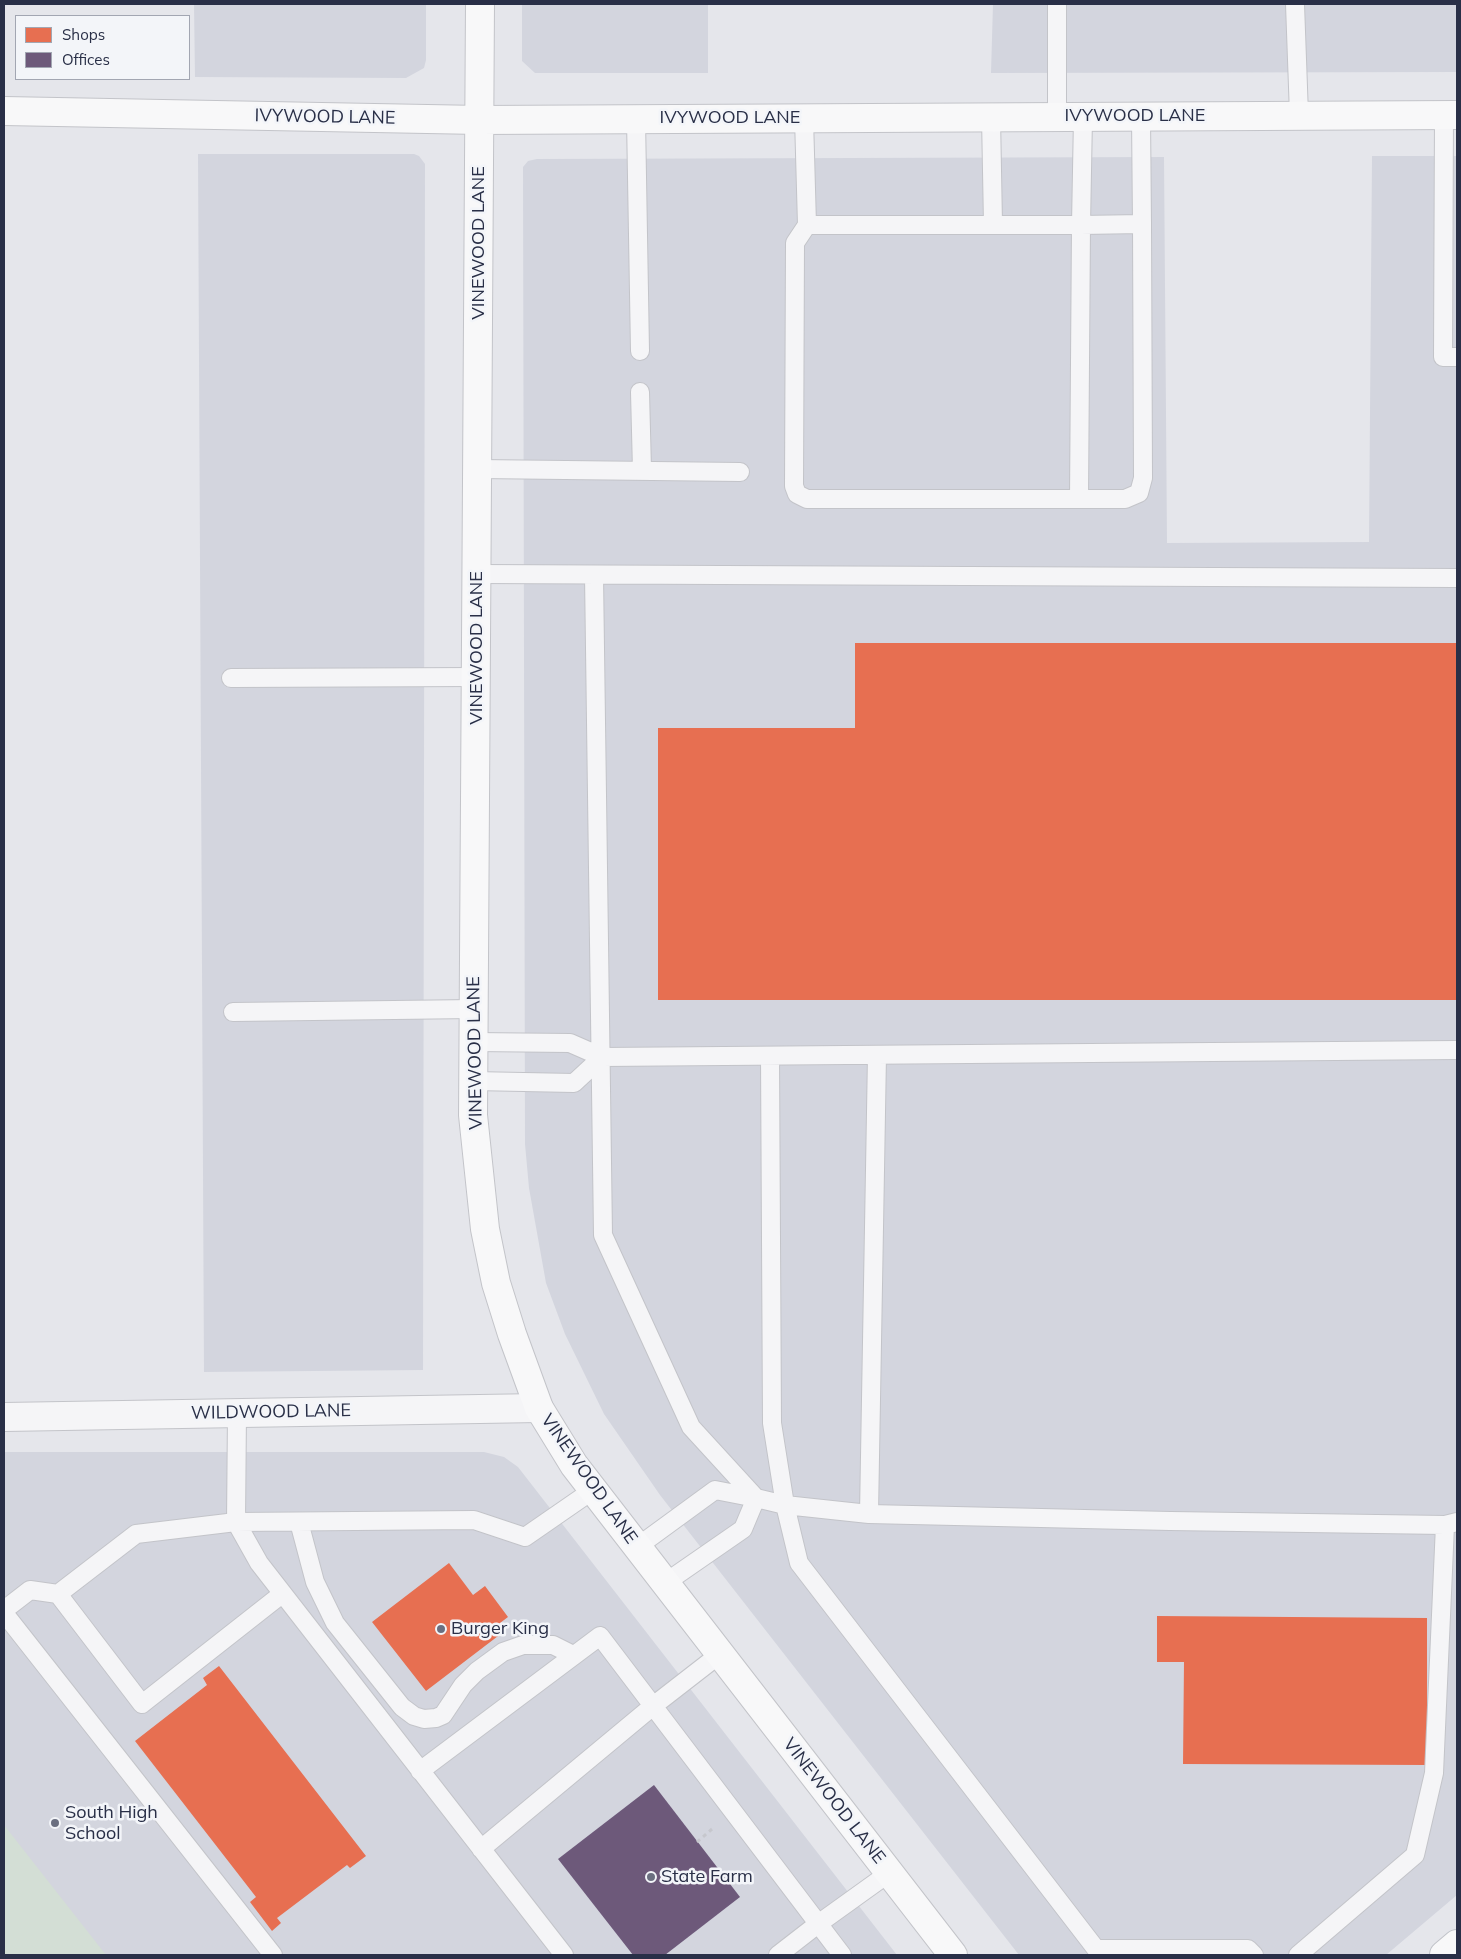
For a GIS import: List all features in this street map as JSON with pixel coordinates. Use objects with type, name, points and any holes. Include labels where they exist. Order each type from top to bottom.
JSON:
[{"type":"street","name":"VINEWOOD LANE","points":[[480,4],[474,1115],[485,1229],[496,1283],[539,1408],[574,1465],[952,1955]]},
{"type":"street","name":"IVYWOOD LANE","points":[[4,111],[480,120],[1451,115]]},
{"type":"street","name":"WILDWOOD LANE","points":[[4,1417],[539,1408]]},
{"type":"street","points":[[1444,1955],[1457,1944]]},
{"type":"lane","points":[[1058,4],[1081,225],[1079,499]]},
{"type":"lane","points":[[1294,4],[1299,115]]},
{"type":"lane","points":[[1451,115],[1443,357],[1457,357]]},
{"type":"lane","points":[[991,117],[993,224]]},
{"type":"lane","points":[[804,118],[807,225],[795,243],[794,486],[797,494],[807,499],[1125,499],[1139,493],[1143,478],[1141,117]]},
{"type":"lane","points":[[636,119],[640,351]]},
{"type":"lane","points":[[807,225],[1142,224]]},
{"type":"lane","points":[[640,392],[642,470]]},
{"type":"lane","points":[[478,469],[740,472]]},
{"type":"lane","points":[[477,574],[1457,578]]},
{"type":"lane","points":[[594,575],[603,1235],[691,1427],[756,1498]]},
{"type":"lane","points":[[231,678],[476,677]]},
{"type":"lane","points":[[233,1012],[474,1009]]},
{"type":"lane","points":[[474,1042],[570,1043],[602,1057],[1457,1050]]},
{"type":"lane","points":[[869,1514],[877,1055]]},
{"type":"lane","points":[[770,1056],[772,1423],[785,1505],[799,1564],[1096,1949],[1248,1949],[1254,1955]]},
{"type":"lane","points":[[474,1081],[574,1083],[602,1057]]},
{"type":"lane","points":[[237,1412],[236,1522],[259,1564],[564,1955]]},
{"type":"lane","points":[[58,1594],[136,1534],[236,1522],[474,1520],[525,1537],[594,1490]]},
{"type":"lane","points":[[637,1547],[715,1490],[785,1505],[869,1514],[1170,1521],[1451,1524],[1434,1773],[1415,1856],[1298,1955]]},
{"type":"lane","points":[[664,1583],[743,1529],[756,1498]]},
{"type":"lane","points":[[300,1522],[315,1582],[335,1623],[402,1707],[414,1716],[424,1719],[443,1715],[463,1685],[477,1671],[503,1652],[523,1645],[553,1645],[573,1655]]},
{"type":"lane","points":[[273,1955],[4,1612],[30,1590],[58,1594],[142,1704],[282,1594]]},
{"type":"lane","points":[[420,1771],[600,1636],[842,1955]]},
{"type":"lane","points":[[481,1849],[653,1706],[720,1654]]},
{"type":"lane","points":[[778,1955],[818,1924],[890,1874]]},
{"type":"shaded area","points":[[194,4],[426,4],[426,60],[424,68],[406,78],[195,77]]},
{"type":"shaded area","points":[[522,4],[708,4],[708,73],[535,73],[522,61]]},
{"type":"shaded area","points":[[993,4],[1457,4],[1457,72],[991,73]]},
{"type":"shaded area","points":[[198,154],[414,154],[419,156],[425,164],[423,1370],[204,1372]]},
{"type":"shaded area","points":[[1372,156],[1457,156],[1457,1895],[1386,1955],[1019,1955],[660,1495],[604,1414],[565,1334],[546,1283],[529,1188],[525,1144],[523,167],[528,161],[537,159],[1164,157],[1167,543],[1369,542]]},
{"type":"shaded area","points":[[4,1452],[484,1452],[504,1457],[518,1467],[897,1955],[4,1955]]},
{"type":"shaded area","points":[[4,1825],[106,1955],[4,1955]]},
{"type":"building: Shops","points":[[855,643],[1457,643],[1457,1000],[658,1000],[658,728],[855,728]]},
{"type":"building: Shops","points":[[449,1563],[473,1595],[485,1586],[508,1617],[496,1626],[502,1633],[426,1691],[372,1622]]},
{"type":"building: Shops","points":[[1157,1616],[1427,1618],[1427,1765],[1183,1764],[1184,1662],[1157,1662]]},
{"type":"building: Shops","points":[[219,1666],[366,1856],[350,1868],[347,1865],[277,1918],[281,1923],[272,1931],[250,1902],[256,1897],[135,1741],[207,1685],[203,1678]]},
{"type":"building: Offices","points":[[654,1785],[740,1897],[665,1955],[633,1955],[558,1859]]},
{"type":"place","name":"Burger King","points":[[441,1629]]},
{"type":"place","name":"South High School","points":[[55,1823]]},
{"type":"place","name":"State Farm","points":[[651,1877]]}]
